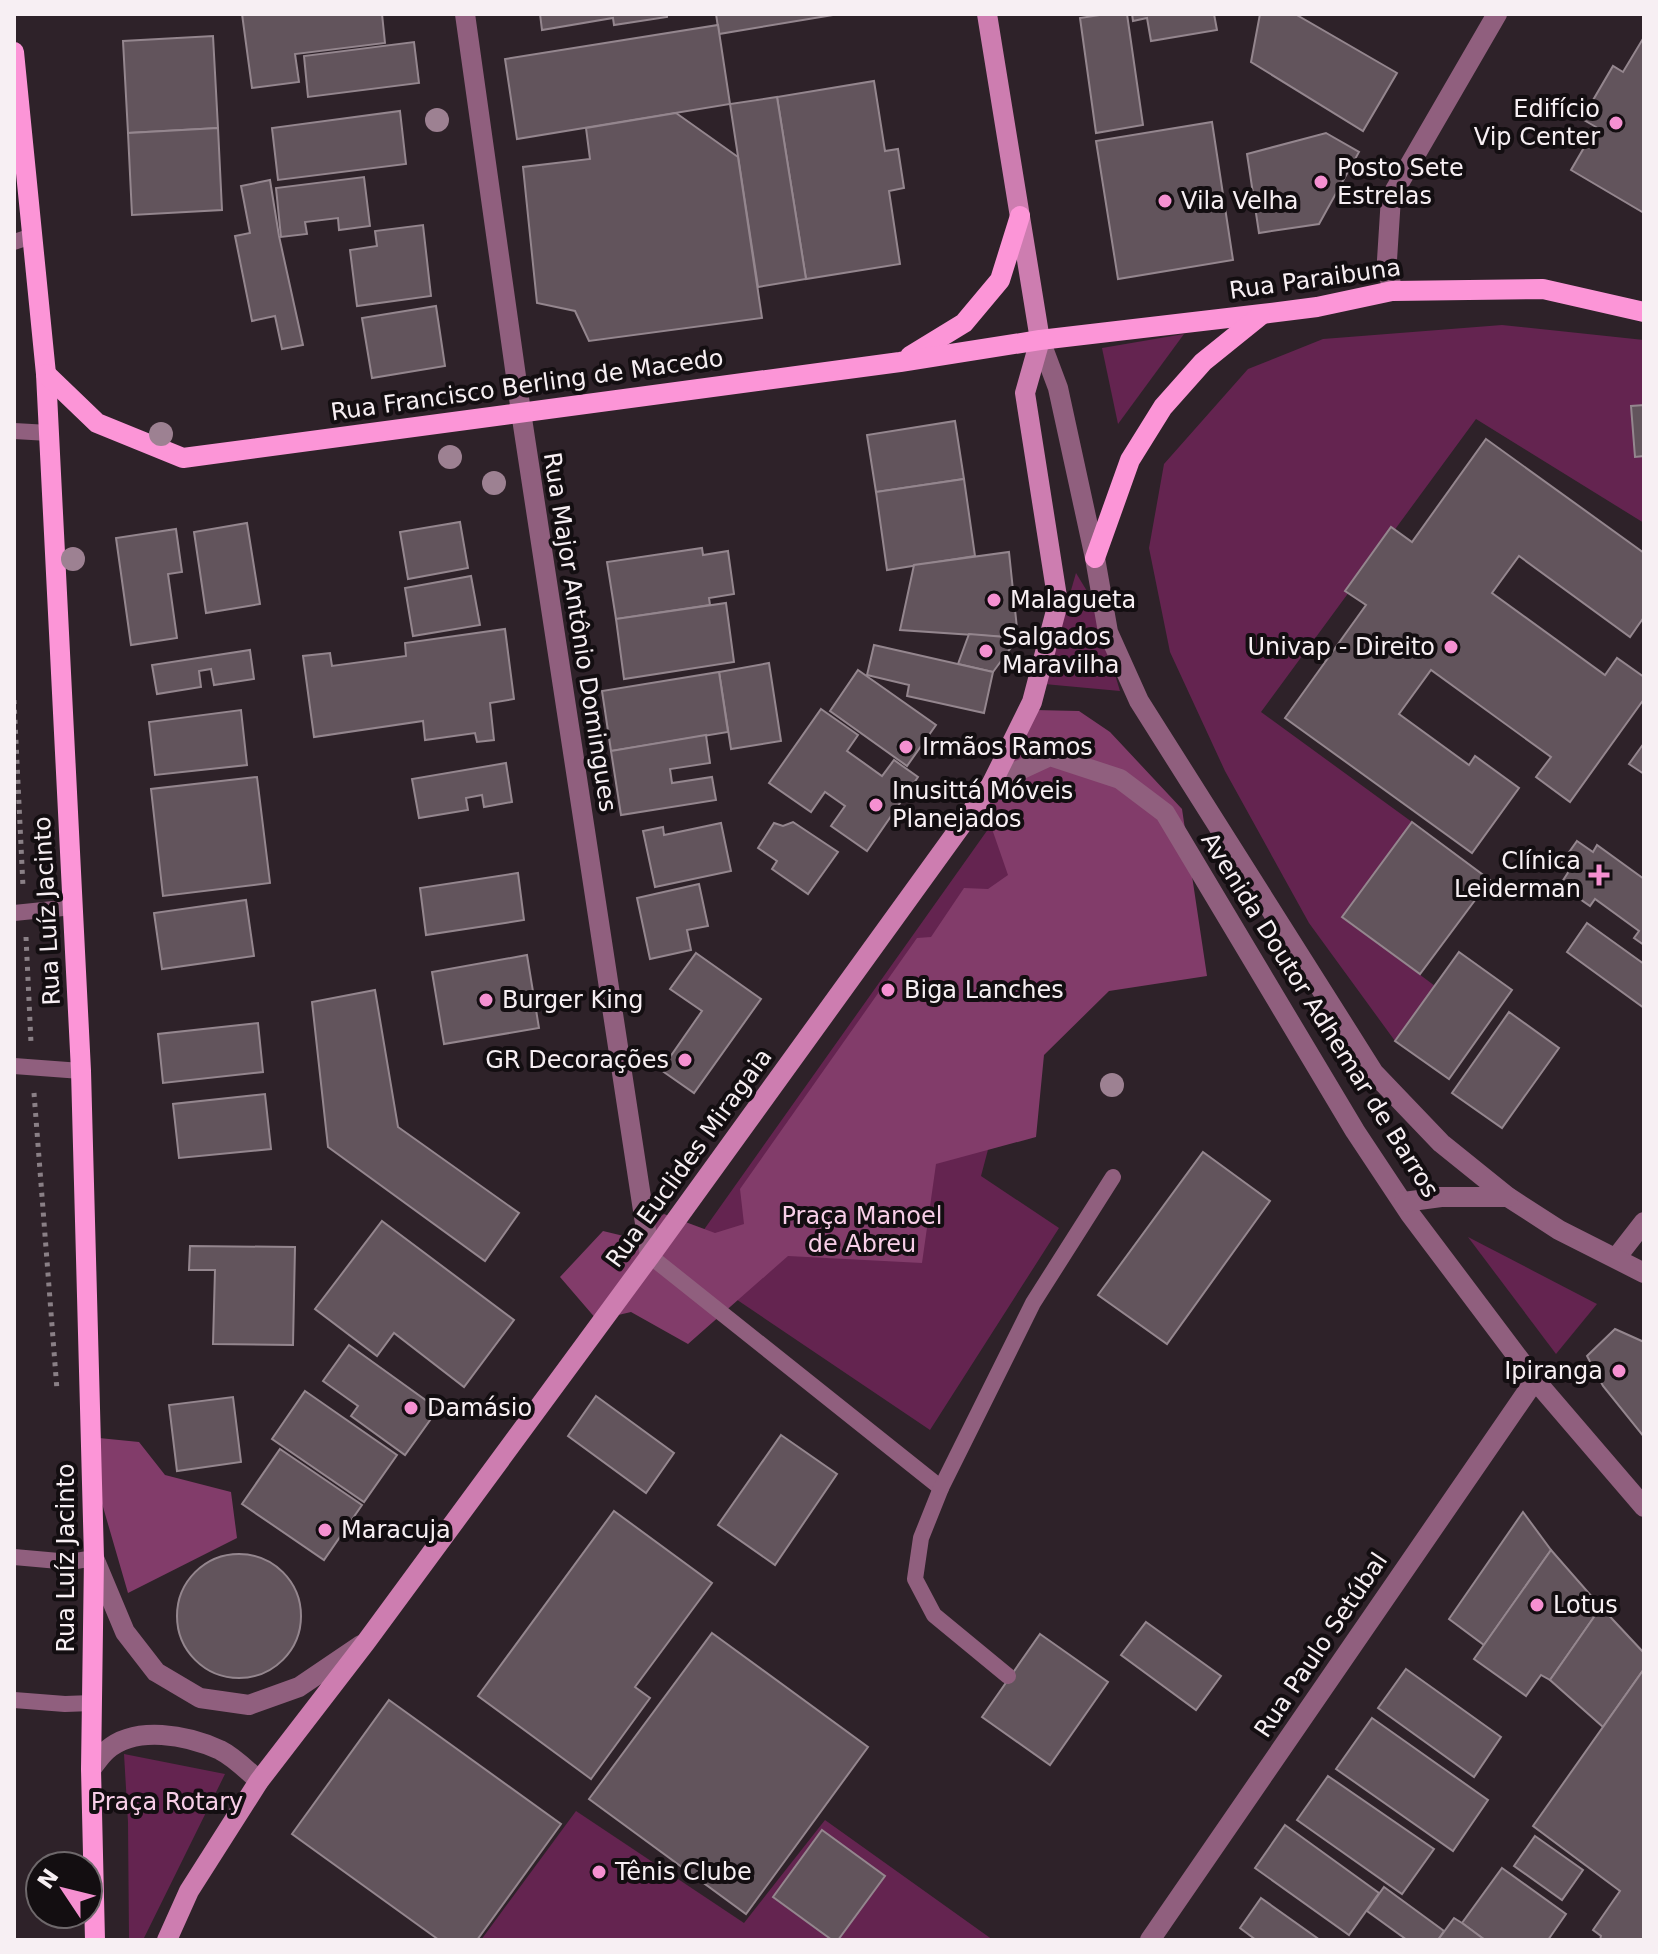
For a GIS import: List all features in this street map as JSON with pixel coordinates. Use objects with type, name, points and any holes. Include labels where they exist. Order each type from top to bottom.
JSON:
[{"type":"main road","points":[[987,14],[1040,340]]},
{"type":"main road","name":"Rua Luíz Jacinto","points":[[14,52],[23,239],[46,374],[81,1071],[94,1558],[91,1769]]},
{"type":"main road","points":[[900,362],[964,323],[973,313],[1000,280],[1020,216]]},
{"type":"main road","name":"Rua Paraibuna","points":[[1040,340],[1317,307],[1392,291],[1543,289],[1644,312]]},
{"type":"main road","points":[[1095,558],[1130,460],[1163,407],[1203,362],[1262,314]]},
{"type":"main road","name":"Rua Francisco Berling de Macedo","points":[[46,374],[97,423],[183,458],[900,362],[1040,340]]},
{"type":"main road","name":"Rua Euclides Miragaia","points":[[167,1940],[189,1891],[259,1781],[366,1642],[650,1256],[992,783],[1032,702],[1058,603],[1025,393],[1040,340]]},
{"type":"main road","points":[[91,1769],[95,1940]]},
{"type":"street","name":"Rua Major Antônio Domingues","points":[[465,14],[521,412],[650,1256]]},
{"type":"street","points":[[1392,291],[1387,260],[1391,197],[1497,14]]},
{"type":"street","name":"Avenida Doutor Adhemar de Barros","points":[[1040,340],[1058,388],[1108,632],[1139,701],[1374,1073],[1441,1143],[1508,1197],[1559,1230],[1644,1273]]},
{"type":"street","name":"Avenida Doutor Adhemar de Barros","points":[[992,783],[1050,756],[1120,779],[1165,813],[1355,1131],[1404,1202],[1535,1380],[1644,1507]]},
{"type":"street","points":[[1404,1202],[1441,1197],[1508,1197]]},
{"type":"street","points":[[1616,1258],[1644,1222]]},
{"type":"street","name":"Rua Paulo Setúbal","points":[[1150,1940],[1535,1380]]},
{"type":"street","points":[[94,1558],[125,1632],[156,1672],[200,1698],[249,1705],[299,1687],[366,1642]]},
{"type":"street","points":[[91,1769],[107,1750],[132,1736],[160,1734],[221,1751],[259,1781]]},
{"type":"lane","points":[[14,431],[49,433]]},
{"type":"lane","points":[[19,913],[73,907]]},
{"type":"lane","points":[[14,1066],[81,1071]]},
{"type":"lane","points":[[1008,1676],[934,1615],[915,1579],[921,1538],[941,1488],[1033,1303],[1113,1177]]},
{"type":"lane","points":[[650,1256],[941,1488]]},
{"type":"lane","points":[[14,1557],[70,1562],[94,1558]]},
{"type":"lane","points":[[14,1700],[92,1703]]},
{"type":"path","points":[[14,700],[19,913],[57,1391]]},
{"type":"green space","points":[[1502,325],[1644,340],[1644,523],[1476,419],[1261,712],[1412,822],[1343,917],[1435,986],[1395,1041],[1309,923],[1225,771],[1170,652],[1149,548],[1164,464],[1248,369],[1323,339]]},
{"type":"green space","points":[[1184,334],[1118,424],[1102,348]]},
{"type":"green space","points":[[1076,573],[1093,601],[1120,691],[1044,684]]},
{"type":"green space","name":"Praça Manoel de Abreu","points":[[1035,710],[1079,711],[1110,732],[1182,809],[1207,976],[1109,991],[1044,1055],[1036,1137],[936,1164],[922,1263],[788,1256],[688,1344],[631,1312],[597,1320],[560,1277],[603,1231],[632,1238],[664,1214],[715,1233],[744,1224],[740,1189],[917,938],[931,937],[964,888],[988,889],[1008,875],[983,803]]},
{"type":"green space","name":"Praça Manoel de Abreu","points":[[1023,780],[1007,1078],[981,1176],[1059,1228],[930,1430],[681,1262]]},
{"type":"green space","points":[[1468,1237],[1597,1304],[1556,1354]]},
{"type":"green space","points":[[99,1438],[139,1442],[165,1475],[231,1492],[237,1538],[128,1593],[92,1469]]},
{"type":"green space","name":"Praça Rotary","points":[[124,1754],[225,1774],[143,1940],[129,1940]]},
{"type":"green space","name":"Tênis Clube","points":[[576,1811],[744,1923],[825,1820],[993,1940],[481,1940]]},
{"type":"building","points":[[242,14],[382,14],[385,43],[295,54],[299,82],[252,88]]},
{"type":"building","points":[[540,14],[667,14],[667,17],[614,25],[613,18],[542,30]]},
{"type":"building","points":[[716,14],[839,14],[719,34]]},
{"type":"building","points":[[1127,14],[1143,125],[1096,133],[1080,18]]},
{"type":"building","points":[[1132,14],[1214,14],[1217,30],[1151,41],[1147,18],[1133,21]]},
{"type":"building","points":[[1260,14],[1295,14],[1397,73],[1363,131],[1251,62]]},
{"type":"building","points":[[718,25],[730,104],[517,139],[505,59]]},
{"type":"building","points":[[213,36],[218,128],[128,133],[123,41]]},
{"type":"building","name":"Edifício Vip Center","points":[[1644,37],[1644,213],[1571,170],[1596,127],[1582,119],[1613,66],[1623,72]]},
{"type":"building","points":[[414,42],[419,83],[308,97],[304,56]]},
{"type":"building","points":[[874,81],[885,151],[898,149],[904,188],[889,191],[900,264],[806,279],[777,97]]},
{"type":"building","points":[[777,97],[806,279],[758,287],[730,104]]},
{"type":"building","points":[[400,111],[406,164],[278,180],[272,128]]},
{"type":"building","points":[[676,113],[738,157],[762,318],[589,341],[575,311],[537,303],[523,167],[590,159],[586,128]]},
{"type":"building","name":"Vila Velha","points":[[1212,122],[1233,260],[1118,279],[1096,141]]},
{"type":"building","points":[[218,128],[222,210],[132,215],[128,133]]},
{"type":"building","points":[[1326,133],[1359,152],[1319,224],[1259,233],[1247,154]]},
{"type":"building","points":[[364,177],[370,226],[339,230],[338,218],[305,222],[307,234],[281,237],[276,188]]},
{"type":"building","points":[[270,180],[303,345],[282,349],[275,316],[252,321],[235,236],[250,233],[241,186]]},
{"type":"building","points":[[423,225],[431,296],[357,306],[350,250],[377,246],[375,231]]},
{"type":"building","points":[[436,306],[445,366],[372,378],[362,318]]},
{"type":"building","points":[[1644,405],[1644,456],[1635,457],[1631,406]]},
{"type":"building","points":[[955,421],[964,479],[876,492],[867,435]]},
{"type":"building","name":"Univap - Direito","points":[[1486,439],[1644,553],[1644,617],[1630,637],[1519,556],[1492,593],[1605,675],[1617,658],[1644,677],[1644,699],[1570,802],[1536,777],[1551,757],[1431,670],[1399,714],[1469,765],[1475,756],[1519,788],[1472,853],[1285,718],[1366,605],[1345,591],[1391,527],[1412,542]]},
{"type":"building","points":[[964,479],[975,556],[887,570],[876,492]]},
{"type":"building","points":[[460,522],[468,568],[408,579],[400,532]]},
{"type":"building","points":[[247,523],[260,604],[206,613],[194,532]]},
{"type":"building","points":[[176,529],[182,572],[168,574],[177,638],[131,645],[116,538]]},
{"type":"building","points":[[702,548],[703,555],[728,551],[734,594],[709,598],[710,605],[616,619],[607,562]]},
{"type":"building","points":[[1009,552],[1018,638],[900,630],[914,565]]},
{"type":"building","points":[[471,576],[480,625],[413,636],[405,588]]},
{"type":"building","points":[[726,603],[734,662],[624,679],[616,619]]},
{"type":"building","points":[[505,629],[514,699],[490,703],[494,740],[477,742],[475,733],[425,740],[423,721],[314,737],[303,656],[330,653],[332,666],[406,656],[405,643]]},
{"type":"building","name":"Salgados Maravilha","points":[[969,634],[1018,638],[993,672],[958,664]]},
{"type":"building","points":[[874,645],[993,672],[984,713],[907,696],[909,685],[867,675]]},
{"type":"building","points":[[250,650],[254,679],[214,685],[211,669],[199,671],[201,687],[157,694],[152,665]]},
{"type":"building","points":[[769,663],[781,741],[731,749],[719,672]]},
{"type":"building","points":[[858,670],[936,725],[907,766],[830,711]]},
{"type":"building","points":[[719,672],[728,732],[611,751],[602,691]]},
{"type":"building","points":[[821,709],[858,735],[847,751],[882,776],[894,760],[918,777],[867,851],[831,826],[845,806],[825,792],[811,812],[769,783]]},
{"type":"building","points":[[241,710],[247,765],[155,775],[149,722]]},
{"type":"building","points":[[706,735],[710,763],[670,769],[672,783],[712,777],[716,800],[621,815],[611,751]]},
{"type":"building","points":[[1644,743],[1644,774],[1629,764]]},
{"type":"building","points":[[506,763],[512,802],[484,807],[482,795],[466,798],[468,810],[419,818],[412,779]]},
{"type":"building","points":[[257,777],[270,883],[163,896],[151,789]]},
{"type":"building","points":[[793,822],[838,852],[808,894],[772,869],[777,861],[758,848],[774,823],[783,826]]},
{"type":"building","points":[[1412,822],[1490,880],[1420,974],[1342,917]]},
{"type":"building","points":[[721,823],[731,871],[655,887],[643,831],[663,827],[664,835]]},
{"type":"building","points":[[1577,841],[1593,852],[1597,845],[1644,879],[1644,945],[1634,938],[1639,931],[1595,899],[1590,906],[1560,885],[1569,871],[1560,865]]},
{"type":"building","points":[[518,873],[524,920],[426,935],[420,888]]},
{"type":"building","points":[[699,884],[708,926],[687,930],[691,950],[650,959],[637,898]]},
{"type":"building","points":[[246,900],[254,956],[162,969],[154,913]]},
{"type":"building","points":[[1587,923],[1644,964],[1644,1008],[1567,952]]},
{"type":"building","points":[[1459,952],[1512,990],[1449,1079],[1395,1041]]},
{"type":"building","points":[[696,953],[761,999],[694,1093],[661,1070],[702,1011],[670,989]]},
{"type":"building","name":"Burger King","points":[[527,955],[539,1028],[444,1044],[432,972]]},
{"type":"building","points":[[375,990],[398,1127],[519,1213],[485,1261],[328,1147],[312,1002]]},
{"type":"building","points":[[1509,1012],[1559,1048],[1502,1128],[1452,1093]]},
{"type":"building","points":[[258,1023],[263,1072],[163,1083],[158,1034]]},
{"type":"building","points":[[265,1094],[271,1149],[179,1158],[173,1104]]},
{"type":"building","points":[[1203,1152],[1270,1201],[1167,1344],[1098,1295]]},
{"type":"building","points":[[382,1221],[514,1320],[464,1387],[394,1333],[377,1356],[315,1309]]},
{"type":"building","points":[[190,1246],[295,1247],[293,1345],[213,1344],[215,1270],[189,1270]]},
{"type":"building","name":"Ipiranga","points":[[1615,1329],[1644,1342],[1644,1437],[1603,1386],[1587,1356]]},
{"type":"building","points":[[349,1345],[438,1409],[405,1455],[351,1416],[358,1406],[323,1381]]},
{"type":"building","points":[[305,1391],[397,1455],[364,1502],[272,1439]]},
{"type":"building","points":[[596,1396],[674,1453],[646,1493],[568,1436]]},
{"type":"building","points":[[233,1397],[241,1462],[177,1471],[169,1405]]},
{"type":"building","points":[[781,1435],[837,1474],[775,1565],[718,1525]]},
{"type":"building","points":[[280,1449],[362,1505],[324,1560],[242,1504]]},
{"type":"building","points":[[614,1511],[712,1583],[635,1687],[650,1698],[591,1779],[478,1696]]},
{"type":"building","points":[[1523,1512],[1551,1550],[1484,1645],[1449,1619]]},
{"type":"building","points":[[1551,1550],[1601,1607],[1550,1680],[1541,1675],[1526,1696],[1474,1659]]},
{"type":"building","points":[[239,1554],[263,1559],[283,1572],[296,1592],[301,1616],[296,1640],[283,1660],[263,1673],[239,1678],[215,1673],[195,1660],[182,1640],[177,1616],[182,1592],[195,1572],[215,1559]]},
{"type":"building","points":[[1601,1607],[1644,1653],[1644,1669],[1603,1727],[1550,1680]]},
{"type":"building","points":[[1146,1622],[1221,1676],[1196,1710],[1121,1655]]},
{"type":"building","points":[[712,1633],[868,1747],[746,1914],[589,1799]]},
{"type":"building","points":[[1040,1634],[1108,1682],[1050,1765],[982,1717]]},
{"type":"building","points":[[1406,1669],[1501,1737],[1474,1777],[1378,1708]]},
{"type":"building","points":[[1644,1669],[1644,1940],[1600,1940],[1601,1936],[1593,1930],[1620,1891],[1533,1826]]},
{"type":"building","points":[[389,1700],[561,1824],[477,1940],[439,1940],[292,1834]]},
{"type":"building","points":[[1372,1718],[1488,1800],[1453,1851],[1336,1769]]},
{"type":"building","points":[[1328,1776],[1434,1849],[1402,1894],[1297,1820]]},
{"type":"building","points":[[1285,1825],[1379,1893],[1349,1935],[1255,1868]]},
{"type":"building","points":[[822,1830],[885,1876],[838,1940],[832,1940],[773,1897]]},
{"type":"building","points":[[1535,1836],[1583,1870],[1562,1900],[1514,1866]]},
{"type":"building","points":[[1502,1868],[1566,1914],[1548,1940],[1485,1940],[1462,1923]]},
{"type":"building","points":[[1384,1887],[1444,1931],[1438,1940],[1407,1940],[1367,1911]]},
{"type":"building","points":[[1261,1898],[1320,1940],[1256,1940],[1240,1928]]},
{"type":"building","points":[[1454,1918],[1462,1923],[1485,1940],[1438,1940]]},
{"type":"place","name":"Edifício Vip Center","points":[[1616,123]]},
{"type":"place","name":"Posto Sete Estrelas","points":[[1321,182]]},
{"type":"place","name":"Vila Velha","points":[[1165,201]]},
{"type":"place","name":"Malagueta","points":[[994,600]]},
{"type":"place","name":"Univap - Direito","points":[[1451,647]]},
{"type":"place","name":"Salgados Maravilha","points":[[986,651]]},
{"type":"place","name":"Irmãos Ramos","points":[[906,747]]},
{"type":"place","name":"Inusittá Móveis Planejados","points":[[876,805]]},
{"type":"place","name":"Clínica Leiderman","points":[[1599,875]]},
{"type":"place","name":"Biga Lanches","points":[[888,990]]},
{"type":"place","name":"Burger King","points":[[486,1000]]},
{"type":"place","name":"GR Decorações","points":[[685,1060]]},
{"type":"place","name":"Ipiranga","points":[[1619,1371]]},
{"type":"place","name":"Damásio","points":[[411,1408]]},
{"type":"place","name":"Maracuja","points":[[325,1530]]},
{"type":"place","name":"Lotus","points":[[1537,1605]]},
{"type":"place","name":"Tênis Clube","points":[[599,1872]]}]
